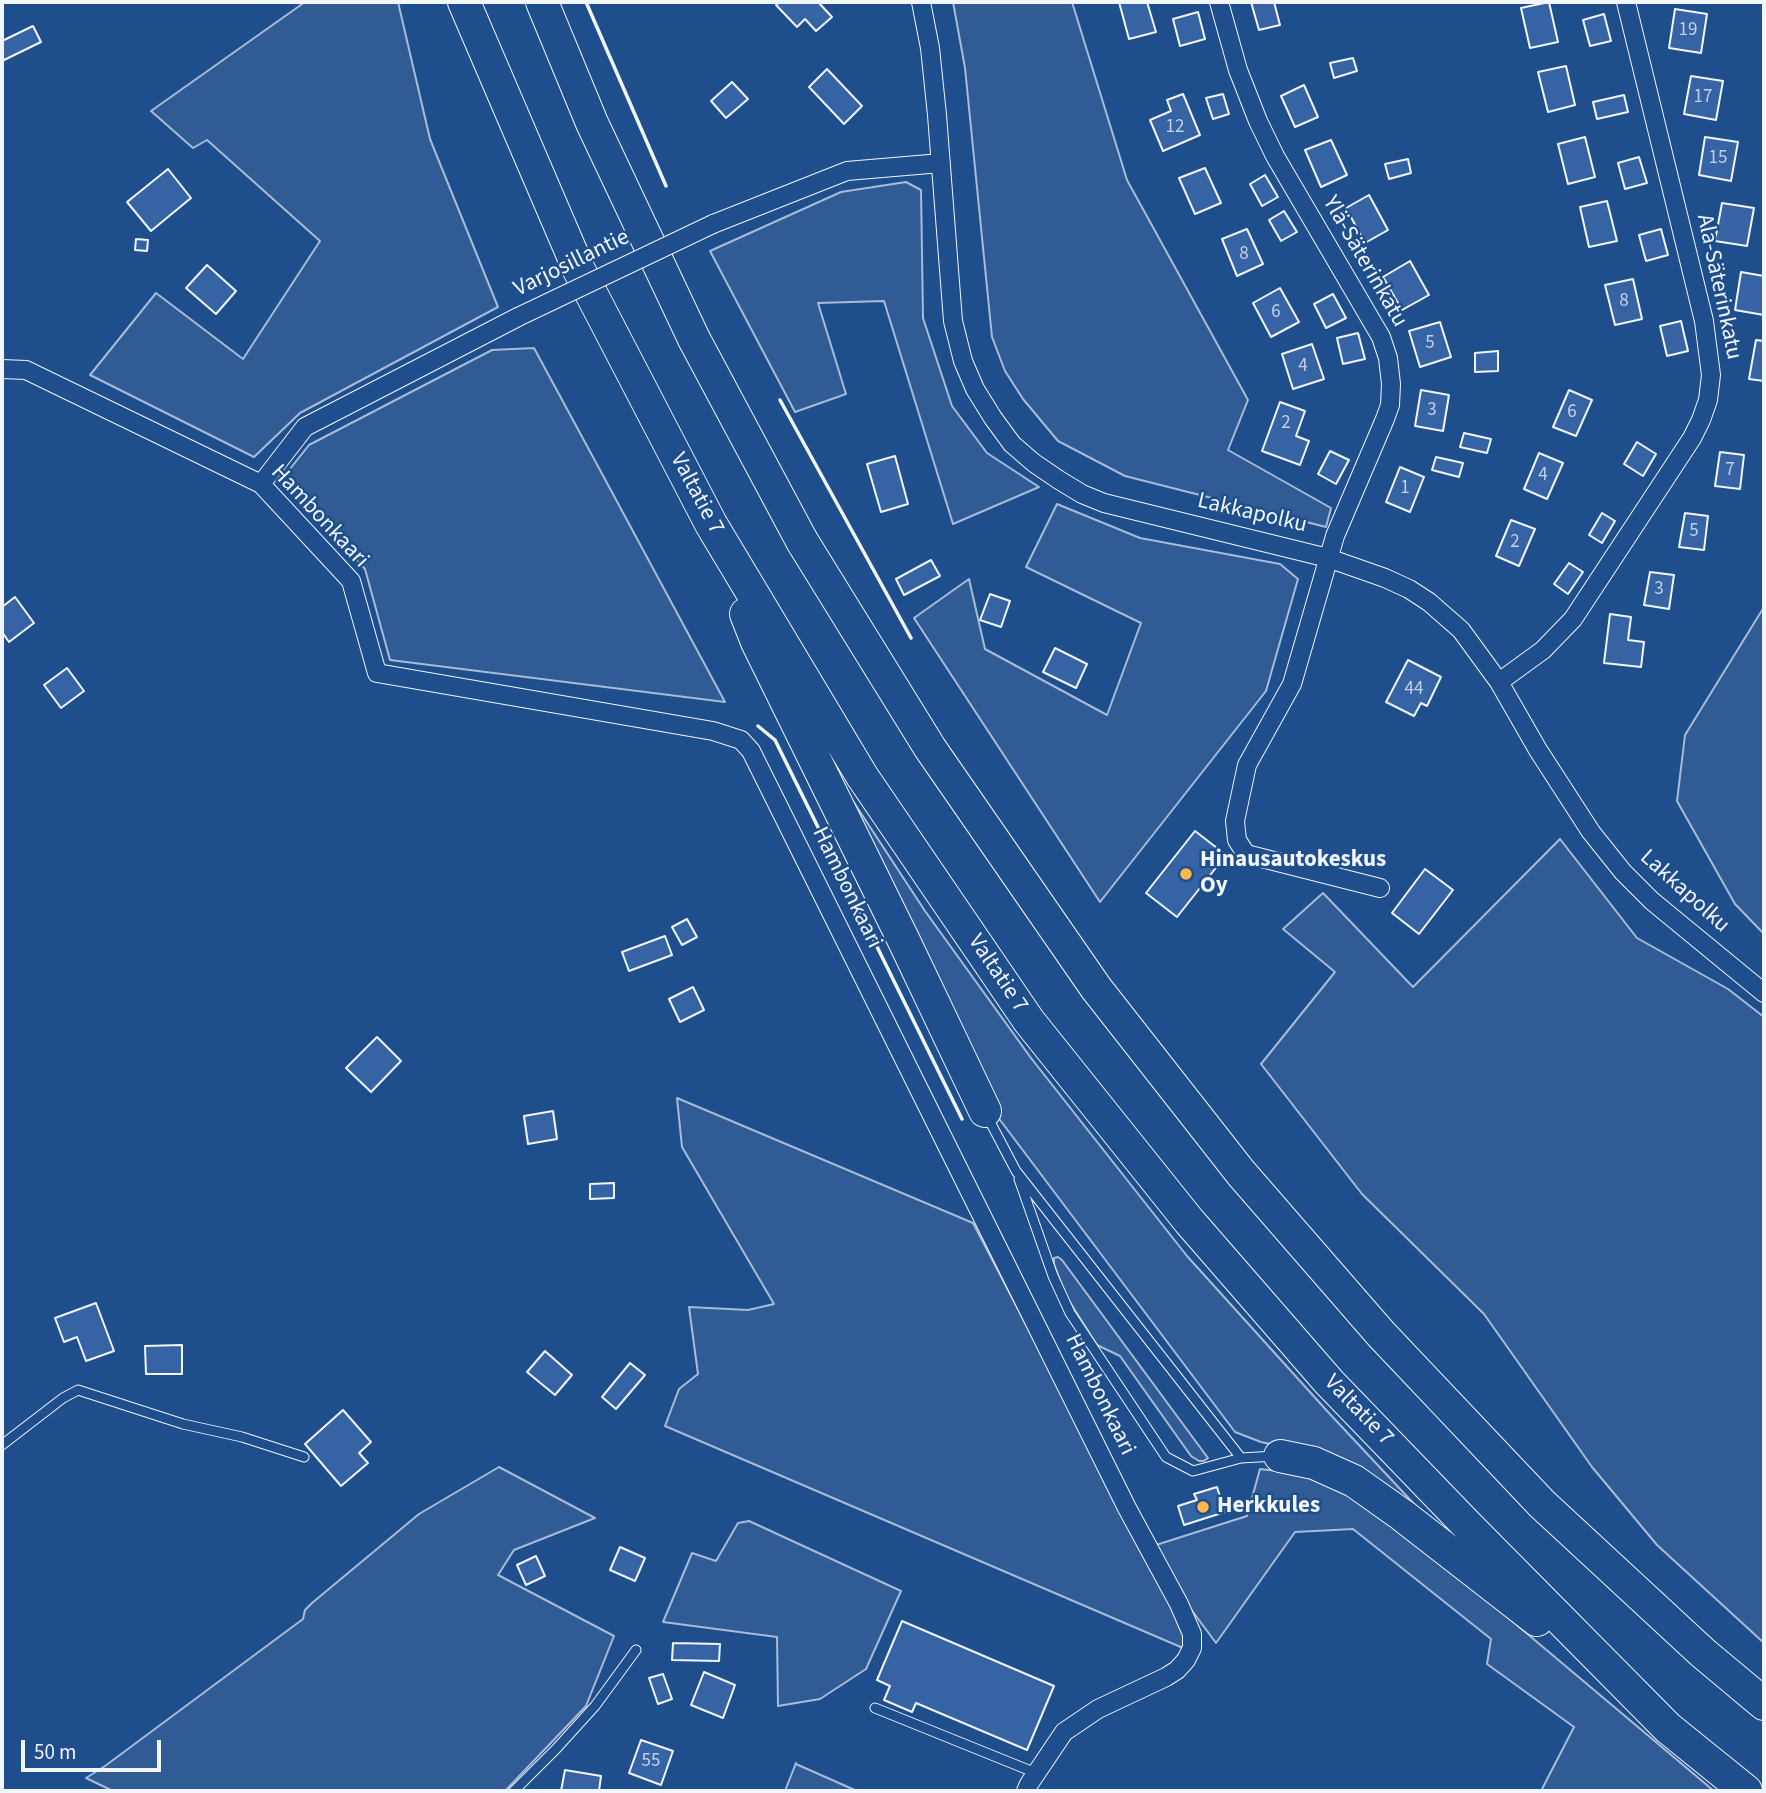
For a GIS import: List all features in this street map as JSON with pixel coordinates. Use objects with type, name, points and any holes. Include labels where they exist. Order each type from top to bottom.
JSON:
[{"type":"highway","name":"Valtatie 7","points":[[464,2],[579,270],[712,524],[862,776],[1029,1021],[1189,1221],[1329,1382],[1668,1728],[1746,1791]]},
{"type":"highway","points":[[542,2],[592,123],[694,339],[802,541],[930,748],[1096,988],[1241,1173],[1381,1334],[1542,1504],[1703,1653],[1764,1704]]},
{"type":"highway","points":[[712,524],[757,642],[985,1111]]},
{"type":"highway","points":[[1280,1456],[1314,1463],[1354,1481],[1545,1626],[1668,1728]]},
{"type":"street","name":"Lakkapolku","points":[[922,2],[930,48],[953,321],[963,361],[975,388],[1012,444],[1059,481],[1104,503],[1328,558],[1385,578],[1409,589],[1429,603],[1461,630],[1499,682],[1538,750],[1591,832],[1623,872],[1652,901],[1764,993]]},
{"type":"street","name":"Ylä-Säterinkatu","points":[[1219,2],[1238,70],[1258,121],[1275,156],[1381,337],[1388,358],[1391,384],[1390,405],[1335,536],[1292,684],[1247,765],[1235,821],[1237,840],[1246,854],[1380,888]]},
{"type":"street","name":"Ala-Säterinkatu","points":[[1499,682],[1543,650],[1573,619],[1692,438],[1708,400],[1711,374],[1704,321],[1626,2]]},
{"type":"street","name":"Varjosillantie","points":[[261,484],[305,427],[518,317],[713,224],[847,171],[941,163]]},
{"type":"street","name":"Hambonkaari","points":[[2,369],[26,370],[261,484],[351,581],[377,673],[713,731],[741,740],[751,751],[820,894],[1192,1634],[1192,1648],[1177,1670],[1098,1709],[1064,1732],[1026,1791]]},
{"type":"lane","points":[[985,1111],[1016,1171],[1053,1276],[1070,1313],[1166,1457],[1193,1471],[1241,1458],[1280,1456]]},
{"type":"lane","points":[[1016,1171],[1241,1458]]},
{"type":"lane","points":[[2,1445],[63,1398],[78,1390],[183,1424],[242,1437],[304,1457]]},
{"type":"lane","points":[[514,1791],[595,1706],[636,1650]]},
{"type":"lane","points":[[875,1708],[1036,1773]]},
{"type":"shaded area","points":[[305,2],[398,2],[430,139],[498,307],[300,413],[254,457],[90,375],[156,293],[243,359],[320,241],[207,140],[193,148],[151,111]]},
{"type":"shaded area","points":[[953,2],[1072,2],[1127,180],[1248,400],[1228,450],[1331,508],[1326,527],[1125,476],[1058,441],[1023,399],[1005,371],[992,337],[965,68]]},
{"type":"shaded area","points":[[906,182],[921,190],[923,318],[952,406],[987,453],[1039,487],[953,524],[884,301],[818,303],[846,394],[795,412],[710,251],[841,192]]},
{"type":"shaded area","points":[[534,348],[725,702],[390,660],[365,569],[282,479],[309,445],[492,350]]},
{"type":"shaded area","points":[[1057,504],[1140,538],[1280,564],[1298,579],[1266,691],[1100,902],[914,618],[969,579],[985,649],[1107,715],[1141,623],[1026,567]]},
{"type":"shaded area","points":[[1764,607],[1764,934],[1735,904],[1677,801],[1685,735]]},
{"type":"shaded area","points":[[853,801],[925,911],[1031,1058],[1187,1256],[1416,1506],[1302,1451],[1261,1442],[1235,1432],[991,1108]]},
{"type":"shaded area","points":[[1560,839],[1637,938],[1728,989],[1764,1017],[1764,1643],[1657,1545],[1592,1467],[1484,1314],[1362,1194],[1261,1064],[1335,972],[1283,929],[1323,893],[1413,987]]},
{"type":"shaded area","points":[[677,1098],[973,1223],[1170,1600],[1186,1639],[1183,1648],[665,1426],[679,1389],[698,1374],[689,1307],[748,1310],[774,1304],[682,1147]]},
{"type":"shaded area","points":[[1058,1257],[1208,1458],[1204,1461],[1191,1456],[1120,1356],[1097,1345],[1066,1296],[1054,1264],[1054,1258]]},
{"type":"shaded area","points":[[499,1467],[595,1518],[514,1550],[498,1575],[614,1636],[586,1706],[505,1791],[113,1791],[86,1778],[303,1619],[305,1610],[312,1603],[419,1514]]},
{"type":"shaded area","points":[[1260,1469],[1302,1474],[1348,1493],[1499,1610],[1714,1791],[1541,1791],[1574,1727],[1487,1664],[1491,1639],[1353,1529],[1295,1532],[1216,1643],[1190,1608],[1156,1545],[1247,1516]]},
{"type":"shaded area","points":[[749,1521],[901,1591],[866,1669],[820,1699],[778,1706],[777,1637],[663,1622],[692,1553],[716,1561],[738,1523]]},
{"type":"shaded area","points":[[796,1764],[857,1791],[785,1791]]},
{"type":"building","points":[[780,2],[821,2],[819,3],[832,17],[816,31],[805,19],[797,27],[776,5]]},
{"type":"building","points":[[1119,2],[1147,2],[1156,32],[1129,39]]},
{"type":"building","points":[[1251,2],[1274,2],[1280,25],[1259,30]]},
{"type":"building","points":[[1549,2],[1558,42],[1530,48],[1521,8]]},
{"type":"building","points":[[1675,9],[1707,14],[1701,53],[1669,48]]},
{"type":"building","points":[[1198,12],[1205,39],[1180,46],[1173,19]]},
{"type":"building","points":[[1604,14],[1611,41],[1590,46],[1583,20]]},
{"type":"building","points":[[33,26],[41,42],[2,61],[2,41]]},
{"type":"building","points":[[1353,58],[1357,71],[1334,78],[1330,63]]},
{"type":"building","points":[[1566,66],[1575,105],[1548,112],[1538,72]]},
{"type":"building","points":[[827,69],[862,106],[844,124],[809,87]]},
{"type":"building","points":[[1691,76],[1723,81],[1716,120],[1684,114]]},
{"type":"building","points":[[732,82],[748,99],[726,118],[711,101]]},
{"type":"building","points":[[1304,85],[1318,117],[1295,127],[1281,96]]},
{"type":"building","points":[[1183,94],[1200,135],[1163,151],[1150,120],[1171,111],[1167,100]]},
{"type":"building","points":[[1223,94],[1229,114],[1213,119],[1206,98]]},
{"type":"building","points":[[1624,95],[1628,112],[1597,119],[1593,102]]},
{"type":"building","points":[[1585,137],[1595,177],[1568,184],[1558,144]]},
{"type":"building","points":[[1705,137],[1738,142],[1731,181],[1699,175]]},
{"type":"building","points":[[1331,140],[1347,175],[1321,187],[1305,150]]},
{"type":"building","points":[[1639,157],[1647,183],[1625,189],[1618,163]]},
{"type":"building","points":[[1408,159],[1411,173],[1389,179],[1385,164]]},
{"type":"building","points":[[1205,168],[1221,203],[1195,214],[1179,178]]},
{"type":"building","points":[[168,169],[191,198],[151,231],[127,202]]},
{"type":"building","points":[[1265,175],[1278,197],[1262,206],[1250,184]]},
{"type":"building","points":[[1369,195],[1388,230],[1365,243],[1346,208]]},
{"type":"building","points":[[1607,201],[1617,241],[1589,247],[1580,207]]},
{"type":"building","points":[[1722,203],[1754,208],[1747,246],[1715,241]]},
{"type":"building","points":[[1284,211],[1297,232],[1281,241],[1269,220]]},
{"type":"building","points":[[1247,229],[1263,264],[1237,276],[1222,239]]},
{"type":"building","points":[[1661,229],[1668,255],[1646,261],[1639,235]]},
{"type":"building","points":[[136,239],[148,240],[147,251],[135,250]]},
{"type":"building","points":[[1410,261],[1429,295],[1402,310],[1383,277]]},
{"type":"building","points":[[207,265],[236,291],[216,314],[186,288]]},
{"type":"building","points":[[1741,272],[1764,276],[1764,315],[1735,310]]},
{"type":"building","points":[[1633,279],[1642,319],[1615,325],[1605,285]]},
{"type":"building","points":[[1280,288],[1299,322],[1271,337],[1253,303]]},
{"type":"building","points":[[1333,294],[1346,318],[1326,328],[1314,304]]},
{"type":"building","points":[[1681,321],[1688,351],[1667,356],[1660,326]]},
{"type":"building","points":[[1440,322],[1451,357],[1420,367],[1409,331]]},
{"type":"building","points":[[1358,333],[1365,359],[1343,364],[1337,338]]},
{"type":"building","points":[[1756,340],[1764,341],[1764,381],[1749,379]]},
{"type":"building","points":[[1312,344],[1324,379],[1293,389],[1282,354]]},
{"type":"building","points":[[1498,351],[1498,371],[1475,372],[1475,353]]},
{"type":"building","points":[[1421,390],[1449,395],[1443,431],[1415,426]]},
{"type":"building","points":[[1569,390],[1592,400],[1576,436],[1553,427]]},
{"type":"building","points":[[1280,402],[1305,411],[1296,436],[1309,441],[1300,465],[1262,451]]},
{"type":"building","points":[[1464,433],[1491,439],[1487,453],[1460,447]]},
{"type":"building","points":[[1637,442],[1656,454],[1643,476],[1624,464]]},
{"type":"building","points":[[1330,451],[1349,460],[1336,484],[1318,474]]},
{"type":"building","points":[[1720,452],[1744,455],[1740,489],[1715,486]]},
{"type":"building","points":[[1539,453],[1563,463],[1547,499],[1524,489]]},
{"type":"building","points":[[895,456],[908,504],[881,512],[867,464]]},
{"type":"building","points":[[1436,457],[1463,463],[1459,477],[1432,470]]},
{"type":"building","points":[[1400,467],[1424,477],[1410,512],[1386,502]]},
{"type":"building","points":[[1602,513],[1615,521],[1602,543],[1589,535]]},
{"type":"building","points":[[1685,513],[1708,516],[1704,550],[1679,547]]},
{"type":"building","points":[[1511,520],[1535,529],[1519,566],[1496,556]]},
{"type":"building","points":[[931,560],[940,576],[904,595],[896,579]]},
{"type":"building","points":[[1569,563],[1583,572],[1568,594],[1554,584]]},
{"type":"building","points":[[1650,572],[1674,575],[1669,609],[1644,605]]},
{"type":"building","points":[[990,594],[1010,601],[1001,627],[980,620]]},
{"type":"building","points":[[15,597],[34,623],[9,642],[2,632],[2,607]]},
{"type":"building","points":[[1610,614],[1631,617],[1628,640],[1644,642],[1641,667],[1604,663]]},
{"type":"building","points":[[1055,648],[1087,664],[1076,688],[1043,672]]},
{"type":"building","points":[[1408,660],[1441,677],[1427,706],[1421,703],[1414,716],[1386,702]]},
{"type":"building","points":[[67,668],[84,691],[61,708],[44,685]]},
{"type":"building","name":"Hinausautokeskus Oy","points":[[1195,831],[1226,855],[1177,917],[1146,893]]},
{"type":"building","points":[[1425,869],[1453,890],[1419,934],[1392,913]]},
{"type":"building","points":[[687,919],[697,937],[682,945],[672,927]]},
{"type":"building","points":[[665,936],[672,955],[629,971],[622,952]]},
{"type":"building","points":[[693,987],[704,1010],[680,1022],[669,999]]},
{"type":"building","points":[[377,1037],[401,1061],[371,1092],[346,1068]]},
{"type":"building","points":[[553,1111],[557,1139],[528,1144],[524,1116]]},
{"type":"building","points":[[614,1183],[614,1198],[590,1199],[590,1184]]},
{"type":"building","points":[[96,1303],[114,1351],[86,1361],[77,1337],[64,1342],[55,1318]]},
{"type":"building","points":[[182,1345],[182,1374],[146,1374],[145,1346]]},
{"type":"building","points":[[545,1351],[572,1375],[555,1395],[527,1372]]},
{"type":"building","points":[[630,1363],[645,1375],[616,1409],[602,1397]]},
{"type":"building","points":[[343,1410],[371,1442],[359,1453],[368,1463],[341,1486],[305,1444]]},
{"type":"building","points":[[1217,1487],[1225,1512],[1184,1525],[1178,1506],[1197,1500],[1194,1494]]},
{"type":"building","points":[[620,1547],[645,1558],[635,1581],[610,1570]]},
{"type":"building","points":[[536,1556],[545,1576],[526,1585],[517,1565]]},
{"type":"building","points":[[902,1621],[1054,1686],[1027,1750],[916,1703],[912,1712],[884,1700],[890,1686],[877,1680]]},
{"type":"building","points":[[673,1643],[720,1644],[719,1661],[672,1660]]},
{"type":"building","points":[[704,1672],[735,1685],[723,1718],[691,1705]]},
{"type":"building","points":[[663,1674],[672,1699],[658,1704],[649,1678]]},
{"type":"building","points":[[641,1740],[673,1751],[661,1785],[629,1773]]},
{"type":"building","points":[[565,1770],[601,1776],[599,1791],[561,1791]]},
{"type":"wall","points":[[586,2],[666,186]]},
{"type":"wall","points":[[780,400],[911,638]]},
{"type":"wall","points":[[758,726],[775,740],[962,1119]]},
{"type":"place","name":"Hinausautokeskus Oy","points":[[1186,874]]},
{"type":"place","name":"Herkkules","points":[[1203,1507]]}]
